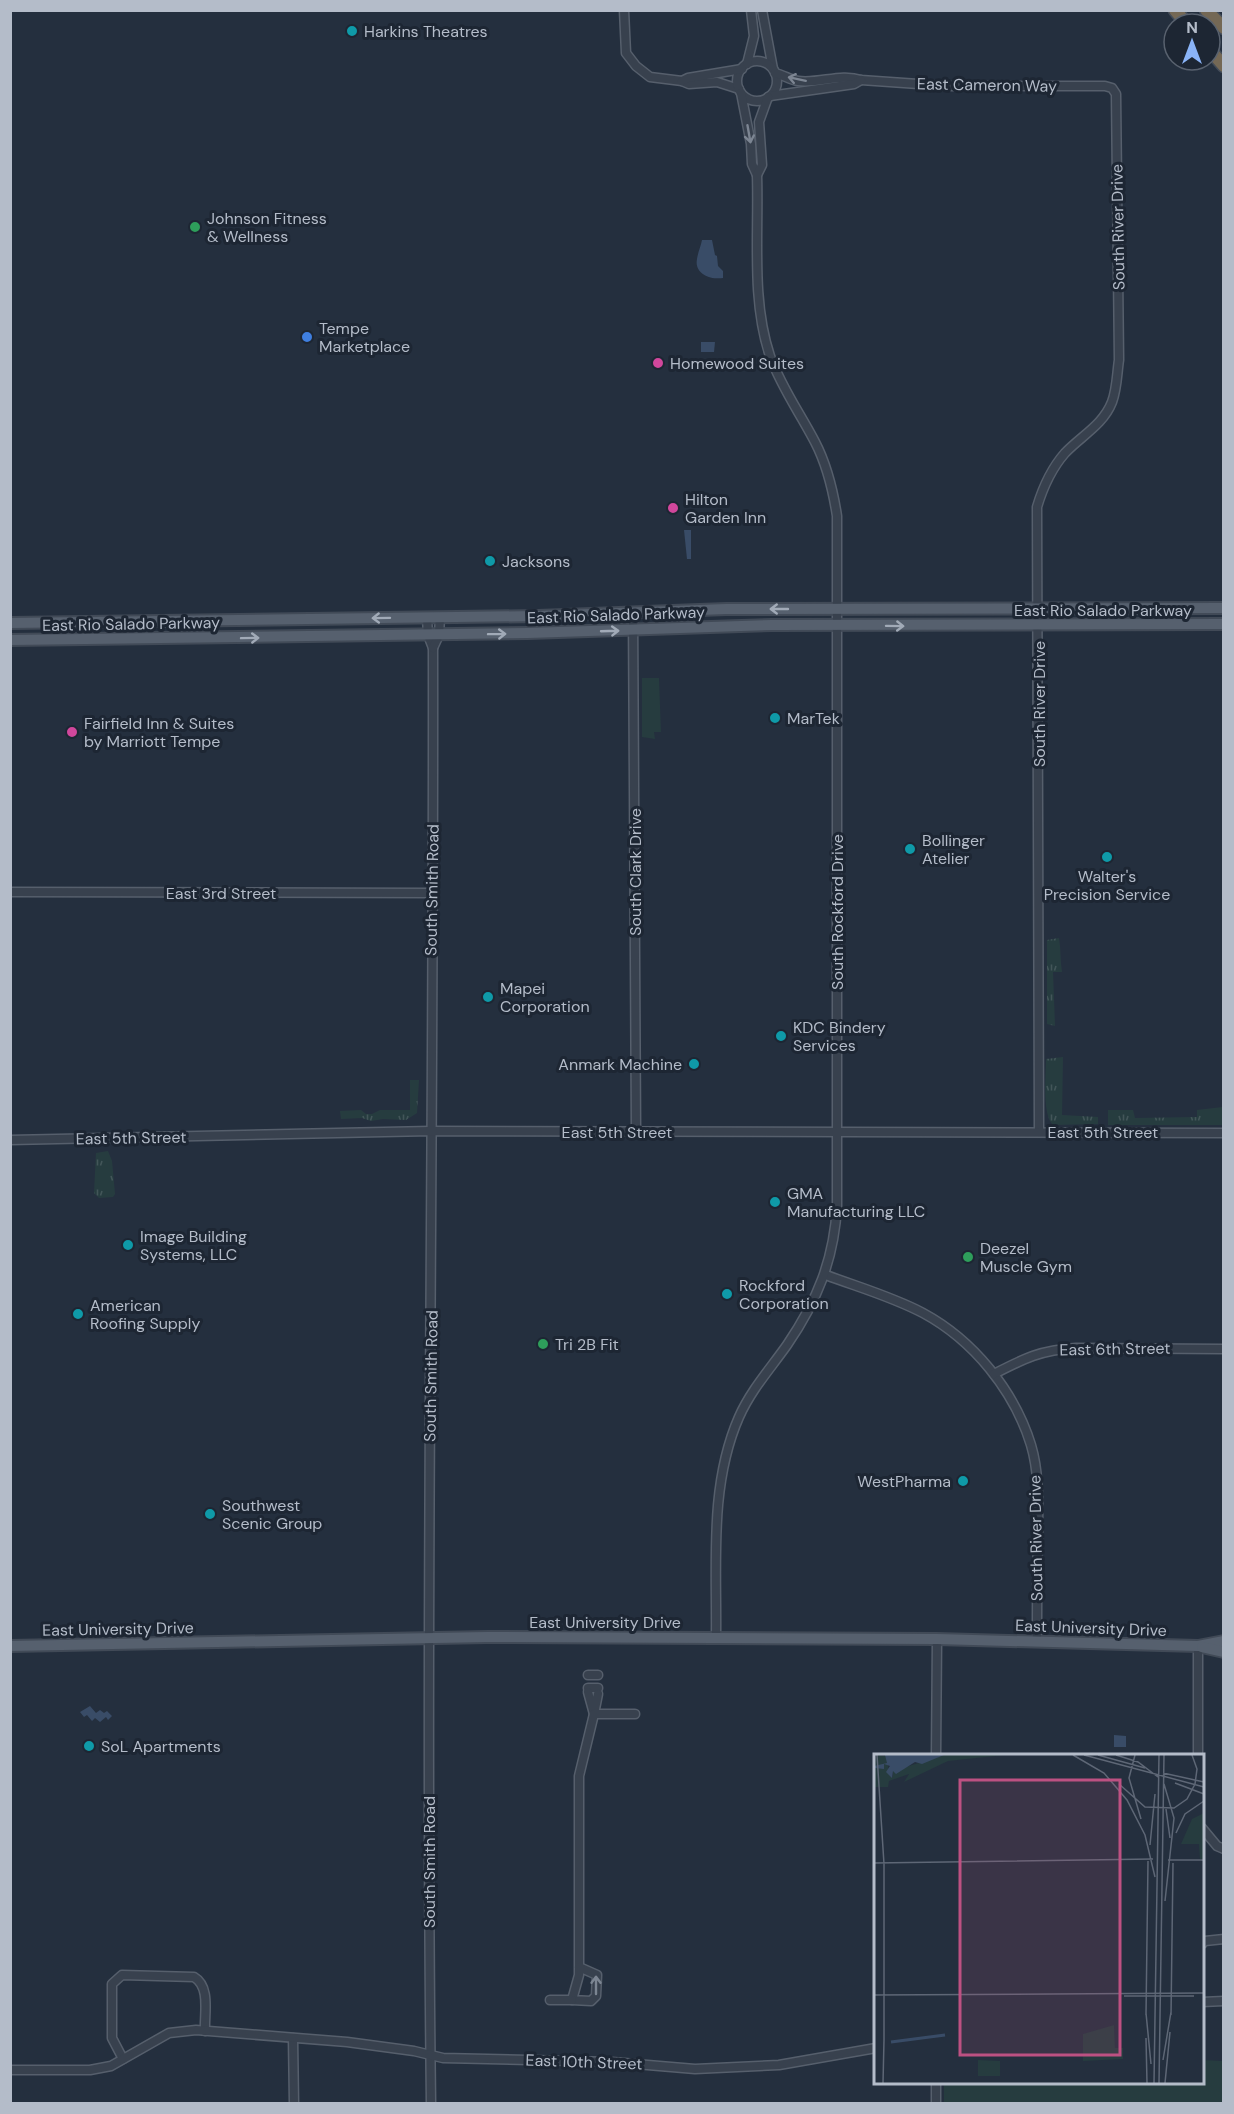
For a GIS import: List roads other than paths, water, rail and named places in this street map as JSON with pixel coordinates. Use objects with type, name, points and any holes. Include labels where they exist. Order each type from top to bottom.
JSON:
[{"type":"highway","points":[[1206,10],[1224,28]]},
{"type":"main road","name":"East Rio Salado Parkway","points":[[10,623],[440,618],[726,609],[1224,608]]},
{"type":"main road","name":"East Rio Salado Parkway","points":[[10,640],[433,635],[633,631],[722,626],[1224,624]]},
{"type":"main road","name":"East University Drive","points":[[10,1646],[428,1637],[716,1637],[1037,1640],[1198,1646],[1224,1652]]},
{"type":"main road","name":"East University Drive","points":[[1198,1646],[1224,1641]]},
{"type":"street","points":[[624,10],[626,53],[636,66],[650,77],[690,84],[717,82],[740,91],[745,97],[755,101],[769,97],[777,84],[762,10]]},
{"type":"street","points":[[740,91],[738,79],[745,67],[754,36],[751,10]]},
{"type":"street","points":[[682,81],[761,62],[774,71]]},
{"type":"street","name":"East Cameron Way","points":[[774,71],[797,81],[850,76],[861,80],[947,86],[1105,86],[1112,88]]},
{"type":"street","name":"East Cameron Way","points":[[769,97],[854,84],[861,80]]},
{"type":"street","name":"South River Drive","points":[[1039,1132],[1038,507],[1044,484],[1065,453],[1097,426],[1112,403],[1115,393],[1119,360],[1119,320],[1116,94],[1112,88]]},
{"type":"street","name":"South Rockford Drive","points":[[716,1637],[717,1522],[720,1482],[728,1447],[740,1416],[760,1381],[788,1344],[826,1275],[836,1222],[838,1132],[838,532],[836,507],[831,482],[816,444],[778,375],[767,346],[758,294],[757,175],[752,164],[751,144],[740,91]]},
{"type":"street","name":"South Rockford Drive","points":[[757,175],[762,165],[759,122],[769,97]]},
{"type":"street","name":"South Clark Drive","points":[[633,613],[636,1131]]},
{"type":"street","name":"South Smith Road","points":[[427,618],[433,635],[432,1319],[428,1637],[431,2103]]},
{"type":"street","name":"South Smith Road","points":[[433,635],[440,618]]},
{"type":"street","name":"East 3rd Street","points":[[10,892],[432,893]]},
{"type":"street","name":"East 5th Street","points":[[10,1140],[431,1131],[1224,1132]]},
{"type":"street","points":[[826,1275],[923,1313],[954,1334],[994,1374]]},
{"type":"street","name":"East 6th Street","points":[[994,1374],[1018,1361],[1053,1349],[1224,1349]]},
{"type":"street","name":"South River Drive","points":[[994,1374],[1018,1414],[1031,1445],[1035,1469],[1038,1509],[1037,1640]]},
{"type":"street","points":[[936,1754],[937,1639]]},
{"type":"street","points":[[1198,1646],[1198,1754]]},
{"type":"street","points":[[588,1675],[598,1675]]},
{"type":"street","points":[[572,2000],[579,1975],[579,1776],[594,1714],[598,1691],[588,1690],[594,1714]]},
{"type":"street","points":[[594,1714],[634,1714]]},
{"type":"street","points":[[1204,1829],[1217,1846],[1224,1849]]},
{"type":"street","points":[[1204,1942],[1224,1939]]},
{"type":"street","points":[[550,2000],[591,2001],[596,1996],[597,1975],[579,1967]]},
{"type":"street","points":[[123,2059],[112,2038],[112,1984],[122,1975],[194,1977],[199,1980],[204,1990],[205,2031]]},
{"type":"street","points":[[1204,2002],[1224,2001]]},
{"type":"street","name":"East 10th Street","points":[[10,2070],[90,2070],[111,2066],[169,2033],[205,2031],[347,2042],[443,2058],[612,2062],[695,2069],[779,2065],[874,2048]]},
{"type":"street","points":[[293,2038],[294,2103]]},
{"type":"street","points":[[936,2084],[936,2103]]},
{"type":"water","points":[[702,240],[712,240],[718,266],[723,271],[723,278],[709,277],[698,269],[697,259]]},
{"type":"water","points":[[701,342],[715,342],[714,352],[701,352]]},
{"type":"water","points":[[684,530],[691,530],[691,559],[687,559]]},
{"type":"water","points":[[90,1706],[96,1713],[100,1710],[104,1713],[107,1711],[112,1716],[100,1722],[95,1718],[92,1721],[80,1712]]},
{"type":"water","points":[[1114,1735],[1126,1736],[1126,1747],[1114,1747]]},
{"type":"place","name":"Harkins Theatres","points":[[352,31]]},
{"type":"place","name":"Johnson Fitness & Wellness","points":[[195,227]]},
{"type":"place","name":"Tempe Marketplace","points":[[307,337]]},
{"type":"place","name":"Homewood Suites","points":[[658,363]]},
{"type":"place","name":"Hilton Garden Inn","points":[[673,508]]},
{"type":"place","name":"Jacksons","points":[[490,561]]},
{"type":"place","name":"MarTek","points":[[775,718]]},
{"type":"place","name":"Fairfield Inn & Suites by Marriott Tempe","points":[[72,732]]},
{"type":"place","name":"Bollinger Atelier","points":[[910,849]]},
{"type":"place","name":"Walter's Precision Service","points":[[1107,857]]},
{"type":"place","name":"Mapei Corporation","points":[[488,997]]},
{"type":"place","name":"KDC Bindery Services","points":[[781,1036]]},
{"type":"place","name":"Anmark Machine","points":[[694,1064]]},
{"type":"place","name":"GMA Manufacturing LLC","points":[[775,1202]]},
{"type":"place","name":"Image Building Systems, LLC","points":[[128,1245]]},
{"type":"place","name":"Deezel Muscle Gym","points":[[968,1257]]},
{"type":"place","name":"Rockford Corporation","points":[[727,1294]]},
{"type":"place","name":"American Roofing Supply","points":[[78,1314]]},
{"type":"place","name":"Tri 2B Fit","points":[[543,1344]]},
{"type":"place","name":"WestPharma","points":[[963,1481]]},
{"type":"place","name":"Southwest Scenic Group","points":[[210,1514]]},
{"type":"place","name":"SoL Apartments","points":[[89,1746]]}]
